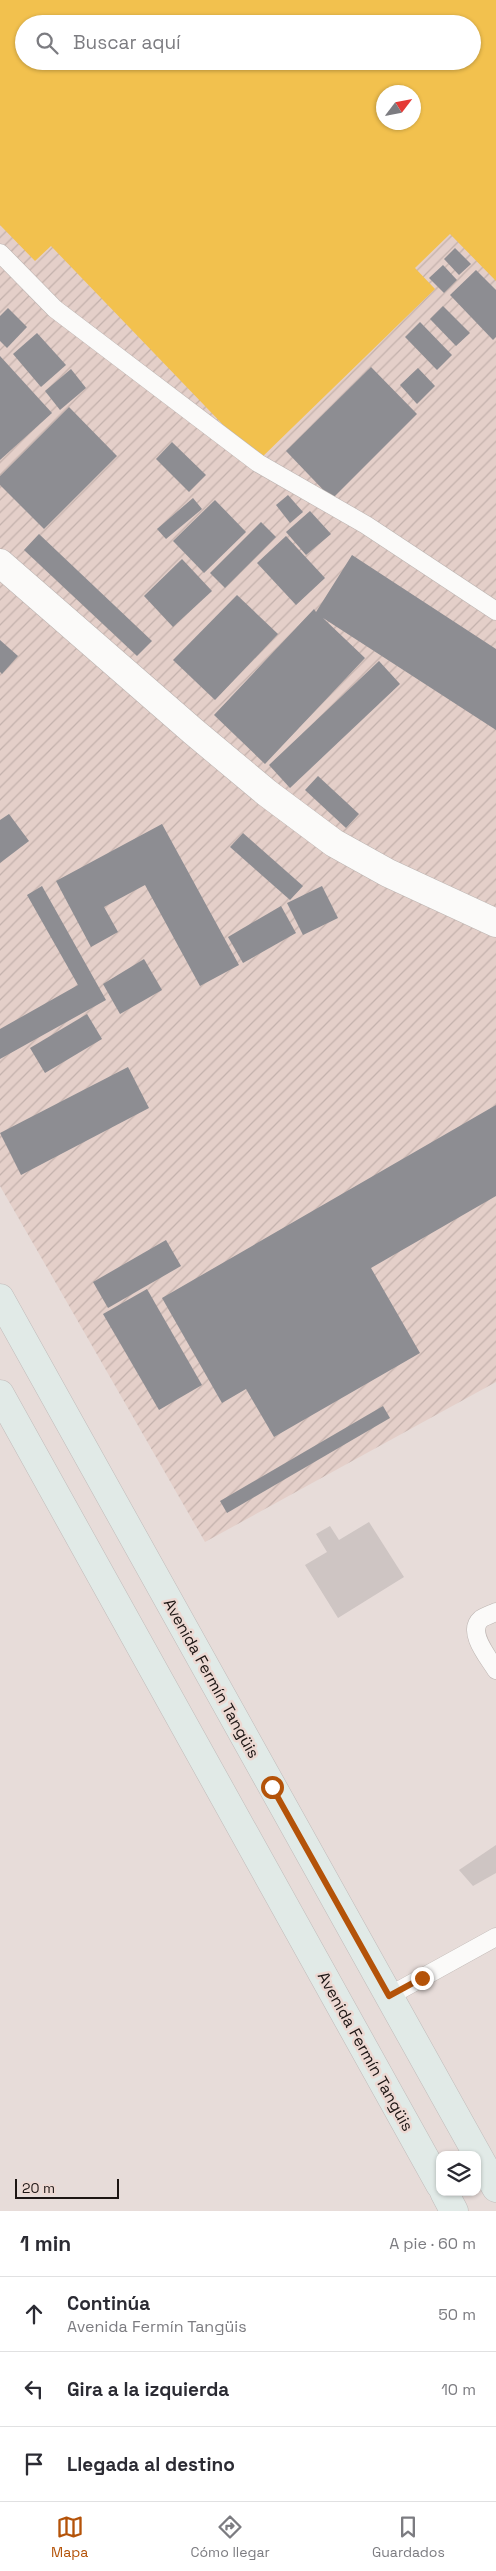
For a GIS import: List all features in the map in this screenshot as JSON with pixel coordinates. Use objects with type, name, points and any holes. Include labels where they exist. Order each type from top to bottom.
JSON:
[{"type":"main road","name":"Avenida Fermín Tangüis","points":[[0,1298],[496,2188]]},
{"type":"main road","name":"Avenida Fermín Tangüis","points":[[0,1394],[436,2177]]},
{"type":"main road","points":[[446,2196],[454,2211]]},
{"type":"street","points":[[0,563],[194,732],[267,793],[334,843],[388,873],[496,922]]},
{"type":"lane","points":[[0,253],[54,309],[258,463],[366,525],[496,610]]},
{"type":"lane","points":[[496,1612],[480,1620],[476,1630],[478,1639],[496,1670]]},
{"type":"lane","points":[[389,1996],[496,1937]]},
{"type":"shaded area","points":[[0,0],[496,0],[496,1382],[205,1542],[0,1186]]},
{"type":"building: Viviendas","points":[[0,0],[496,0],[496,281],[450,234],[415,268],[435,289],[258,461],[51,246],[35,261],[0,225]]},
{"type":"building: Industria","points":[[455,248],[471,264],[459,275],[444,259]]},
{"type":"building: Industria","points":[[443,265],[457,280],[444,293],[429,278]]},
{"type":"building: Industria","points":[[476,270],[496,290],[496,337],[493,340],[450,295]]},
{"type":"building: Industria","points":[[443,306],[470,333],[456,346],[430,319]]},
{"type":"building: Industria","points":[[8,308],[27,327],[7,348],[0,341],[0,316]]},
{"type":"building: Industria","points":[[420,322],[452,355],[437,370],[405,337]]},
{"type":"building: Industria","points":[[37,333],[66,365],[41,387],[13,354]]},
{"type":"building: Industria","points":[[0,356],[52,413],[0,460]]},
{"type":"building: Industria","points":[[371,367],[417,414],[332,499],[286,451]]},
{"type":"building: Industria","points":[[418,368],[435,386],[417,404],[400,385]]},
{"type":"building: Industria","points":[[71,369],[86,388],[60,410],[45,391]]},
{"type":"building: Industria","points":[[69,407],[117,456],[44,529],[0,485],[0,476]]},
{"type":"building: Industria","points":[[172,442],[206,475],[189,492],[156,459]]},
{"type":"building: Industria","points":[[288,495],[303,512],[290,523],[276,505]]},
{"type":"building: Industria","points":[[193,498],[202,509],[166,539],[157,529]]},
{"type":"building: Industria","points":[[215,500],[246,532],[204,573],[173,541]]},
{"type":"building: Industria","points":[[310,511],[331,534],[306,555],[286,532]]},
{"type":"building: Industria","points":[[261,522],[276,537],[225,588],[210,573]]},
{"type":"building: Industria","points":[[39,534],[152,641],[137,656],[24,550]]},
{"type":"building: Industria","points":[[286,536],[325,578],[296,605],[257,563]]},
{"type":"building: Industria","points":[[352,555],[496,649],[496,730],[323,618],[365,658],[265,764],[214,715],[314,609],[316,612]]},
{"type":"building: Industria","points":[[182,559],[212,591],[173,627],[144,596]]},
{"type":"building: Industria","points":[[237,595],[278,634],[215,700],[173,660]]},
{"type":"building: Industria","points":[[0,640],[18,656],[2,674],[0,672]]},
{"type":"building: Industria","points":[[379,661],[400,684],[290,788],[269,765]]},
{"type":"building: Industria","points":[[318,776],[359,814],[346,828],[305,790]]},
{"type":"building: Industria","points":[[9,814],[29,841],[0,863],[0,820]]},
{"type":"building: Industria","points":[[162,824],[239,965],[200,986],[145,885],[104,907],[118,932],[91,947],[56,881]]},
{"type":"building: Industria","points":[[243,833],[303,886],[290,900],[230,847]]},
{"type":"building: Industria","points":[[42,886],[106,1000],[0,1059],[0,1029],[78,985],[27,895]]},
{"type":"building: Industria","points":[[322,886],[338,918],[303,935],[287,903]]},
{"type":"building: Industria","points":[[281,906],[296,933],[243,963],[228,937]]},
{"type":"building: Industria","points":[[144,959],[162,990],[120,1014],[103,984]]},
{"type":"building: Industria","points":[[87,1014],[102,1039],[45,1073],[30,1048]]},
{"type":"building: Industria","points":[[128,1067],[149,1108],[21,1175],[0,1133]]},
{"type":"building: Industria","points":[[496,1105],[496,1196],[371,1268],[420,1353],[274,1437],[246,1389],[222,1403],[162,1298]]},
{"type":"building: Industria","points":[[166,1240],[181,1266],[108,1308],[93,1282]]},
{"type":"building: Industria","points":[[147,1289],[202,1385],[159,1410],[103,1314]]},
{"type":"building: Industria","points":[[383,1406],[390,1418],[227,1513],[220,1501]]},
{"type":"building: Otros","points":[[369,1522],[404,1577],[338,1618],[305,1565],[327,1552],[316,1534],[330,1526],[339,1540]]},
{"type":"building: Otros","points":[[496,1845],[496,1873],[473,1886],[459,1870]]},
{"type":"route","points":[[272,1787],[389,1996],[422,1978]]}]
